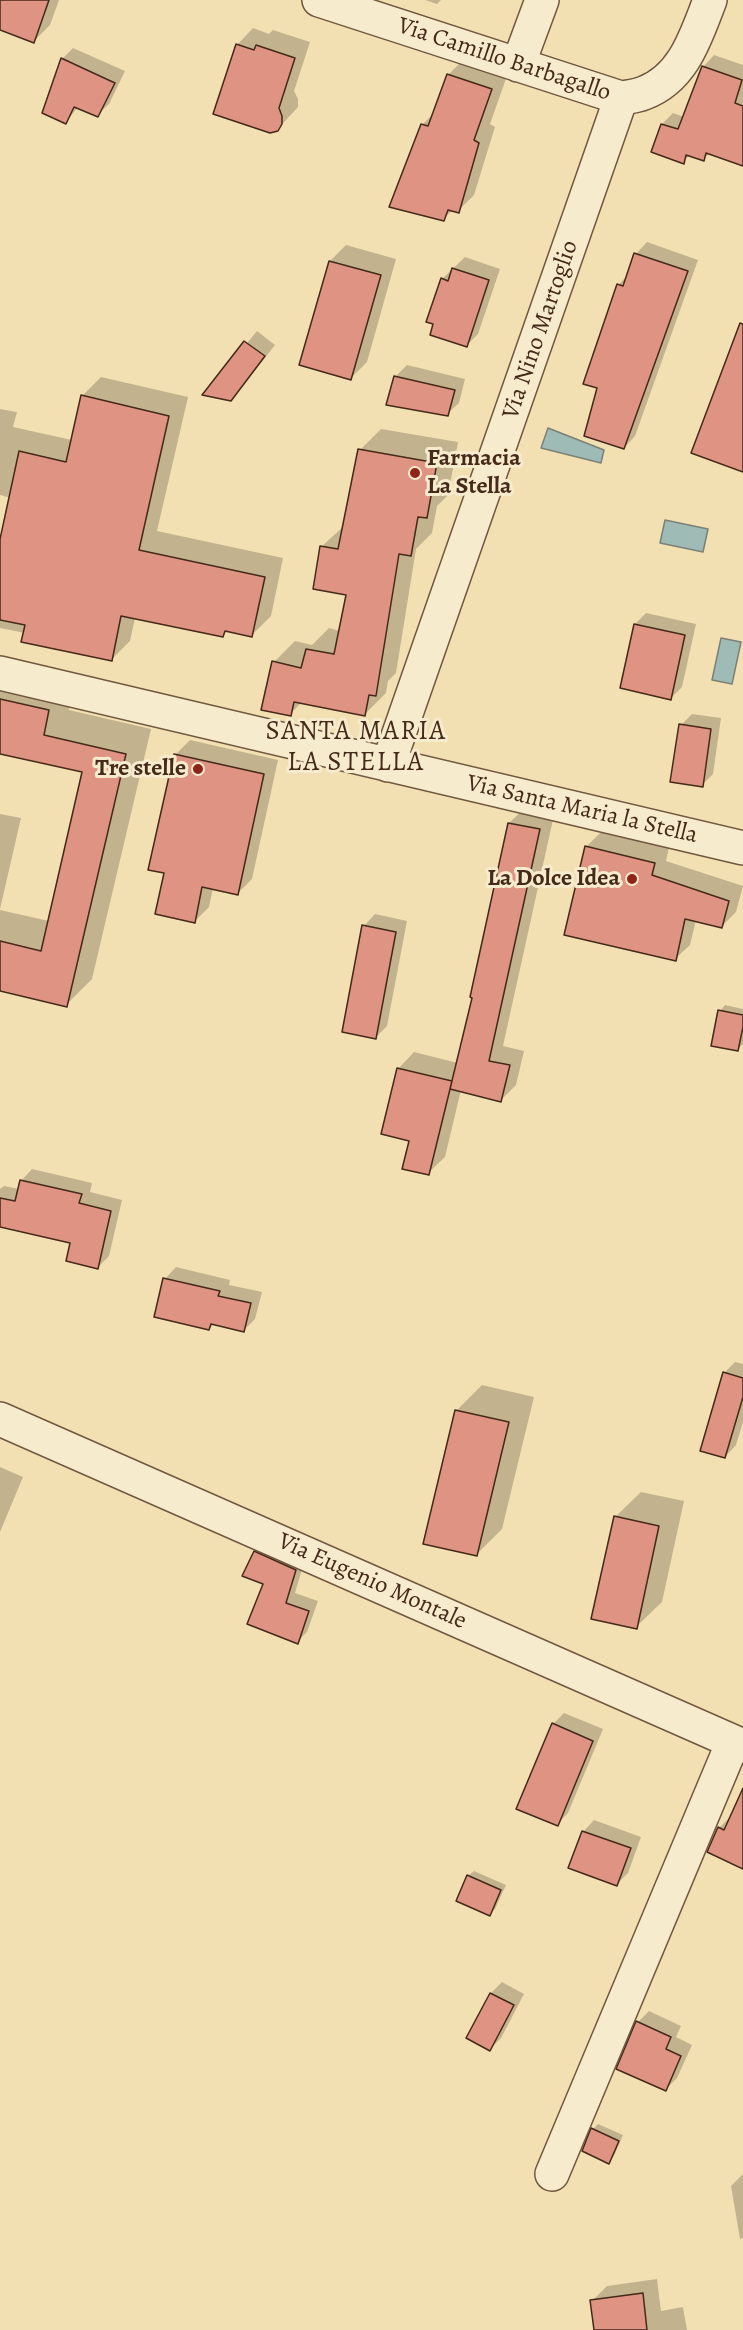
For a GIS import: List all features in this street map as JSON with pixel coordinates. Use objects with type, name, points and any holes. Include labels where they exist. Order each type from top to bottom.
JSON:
[{"type":"street","name":"Via Camillo Barbagallo","points":[[319,0],[621,98],[645,93],[671,78],[694,44],[710,0]]},
{"type":"street","points":[[518,64],[542,0]]},
{"type":"street","name":"Via Nino Martoglio","points":[[388,765],[621,98]]},
{"type":"street","name":"Via Santa Maria la Stella","points":[[0,673],[743,848]]},
{"type":"street","name":"Via Eugenio Montale","points":[[0,1419],[738,1744]]},
{"type":"street","points":[[552,2174],[738,1744]]},
{"type":"water","points":[[548,428],[604,450],[601,463],[541,448]]},
{"type":"water","points":[[665,520],[708,529],[703,552],[660,543]]},
{"type":"water","points":[[721,638],[741,642],[732,684],[712,680]]},
{"type":"building","points":[[0,0],[49,0],[34,43],[0,30]]},
{"type":"building","points":[[236,44],[254,50],[256,45],[295,58],[279,108],[282,124],[278,131],[270,133],[213,114]]},
{"type":"building","points":[[61,58],[115,83],[98,117],[74,107],[66,124],[42,113]]},
{"type":"building","points":[[702,66],[742,80],[735,103],[743,106],[743,166],[706,153],[704,161],[686,155],[684,164],[651,152],[661,124],[678,129]]},
{"type":"building","points":[[447,74],[492,89],[474,140],[479,143],[459,213],[448,210],[444,221],[389,207],[421,124],[428,126]]},
{"type":"building","points":[[634,253],[688,271],[624,449],[584,436],[597,388],[583,384],[617,284],[623,286]]},
{"type":"building","points":[[329,261],[381,275],[351,380],[299,365]]},
{"type":"building","points":[[452,268],[489,280],[467,347],[430,335],[433,324],[426,322],[441,278],[448,281]]},
{"type":"building","points":[[740,323],[743,324],[743,472],[691,453]]},
{"type":"building","points":[[244,341],[265,356],[231,401],[202,395]]},
{"type":"building","points":[[394,376],[455,390],[448,416],[386,405]]},
{"type":"building","points":[[81,395],[169,416],[139,550],[265,577],[252,637],[225,631],[223,637],[121,616],[112,661],[21,642],[25,625],[0,620],[0,539],[19,451],[66,462]]},
{"type":"building","points":[[358,449],[437,463],[427,518],[418,517],[411,556],[399,554],[376,696],[369,695],[365,716],[294,702],[291,716],[261,710],[272,661],[301,668],[306,649],[334,654],[346,595],[313,589],[320,546],[338,549]]},
{"type":"building","points":[[634,624],[685,635],[671,700],[620,688]]},
{"type":"building","points":[[0,699],[49,710],[44,735],[126,754],[67,1007],[0,991],[0,941],[41,951],[82,772],[0,754]]},
{"type":"building","points":[[679,724],[711,729],[703,787],[670,782]]},
{"type":"building","points":[[174,754],[264,774],[238,895],[202,887],[195,923],[155,914],[164,873],[148,870]]},
{"type":"building","points":[[508,823],[540,829],[489,1061],[510,1065],[501,1102],[450,1089],[472,998],[470,997]]},
{"type":"building","points":[[585,846],[655,863],[652,875],[729,901],[722,928],[685,919],[676,961],[564,935]]},
{"type":"building","points":[[362,925],[396,932],[376,1039],[342,1032]]},
{"type":"building","points":[[718,1010],[743,1015],[738,1051],[711,1046]]},
{"type":"building","points":[[397,1068],[452,1081],[429,1175],[402,1169],[409,1141],[381,1134]]},
{"type":"building","points":[[20,1180],[82,1194],[79,1203],[111,1211],[98,1269],[66,1261],[70,1243],[0,1227],[0,1198],[15,1201]]},
{"type":"building","points":[[163,1278],[220,1291],[218,1296],[251,1303],[244,1332],[211,1324],[209,1330],[154,1317]]},
{"type":"building","points":[[723,1372],[743,1378],[743,1397],[725,1458],[700,1451]]},
{"type":"building","points":[[455,1410],[509,1422],[477,1556],[423,1544]]},
{"type":"building","points":[[614,1516],[659,1526],[637,1629],[591,1619]]},
{"type":"building","points":[[254,1551],[296,1570],[286,1603],[309,1611],[298,1644],[247,1624],[263,1584],[242,1576]]},
{"type":"building","points":[[552,1723],[593,1741],[558,1826],[516,1809]]},
{"type":"building","points":[[743,1788],[743,1869],[707,1852],[718,1827],[724,1830]]},
{"type":"building","points":[[582,1831],[631,1848],[617,1886],[568,1868]]},
{"type":"building","points":[[467,1875],[501,1890],[490,1916],[456,1901]]},
{"type":"building","points":[[490,1993],[514,2005],[490,2051],[466,2038]]},
{"type":"building","points":[[636,2021],[671,2037],[666,2049],[681,2056],[666,2091],[616,2069]]},
{"type":"building","points":[[591,2128],[619,2141],[609,2164],[582,2151]]},
{"type":"building","points":[[643,2293],[647,2330],[594,2330],[590,2300]]},
{"type":"place","name":"Farmacia La Stella","points":[[415,473]]},
{"type":"place","name":"Tre stelle","points":[[198,769]]},
{"type":"place","name":"La Dolce Idea","points":[[632,879]]},
{"type":"district","name":"SANTA MARIA LA STELLA","points":[[356,748]]}]
